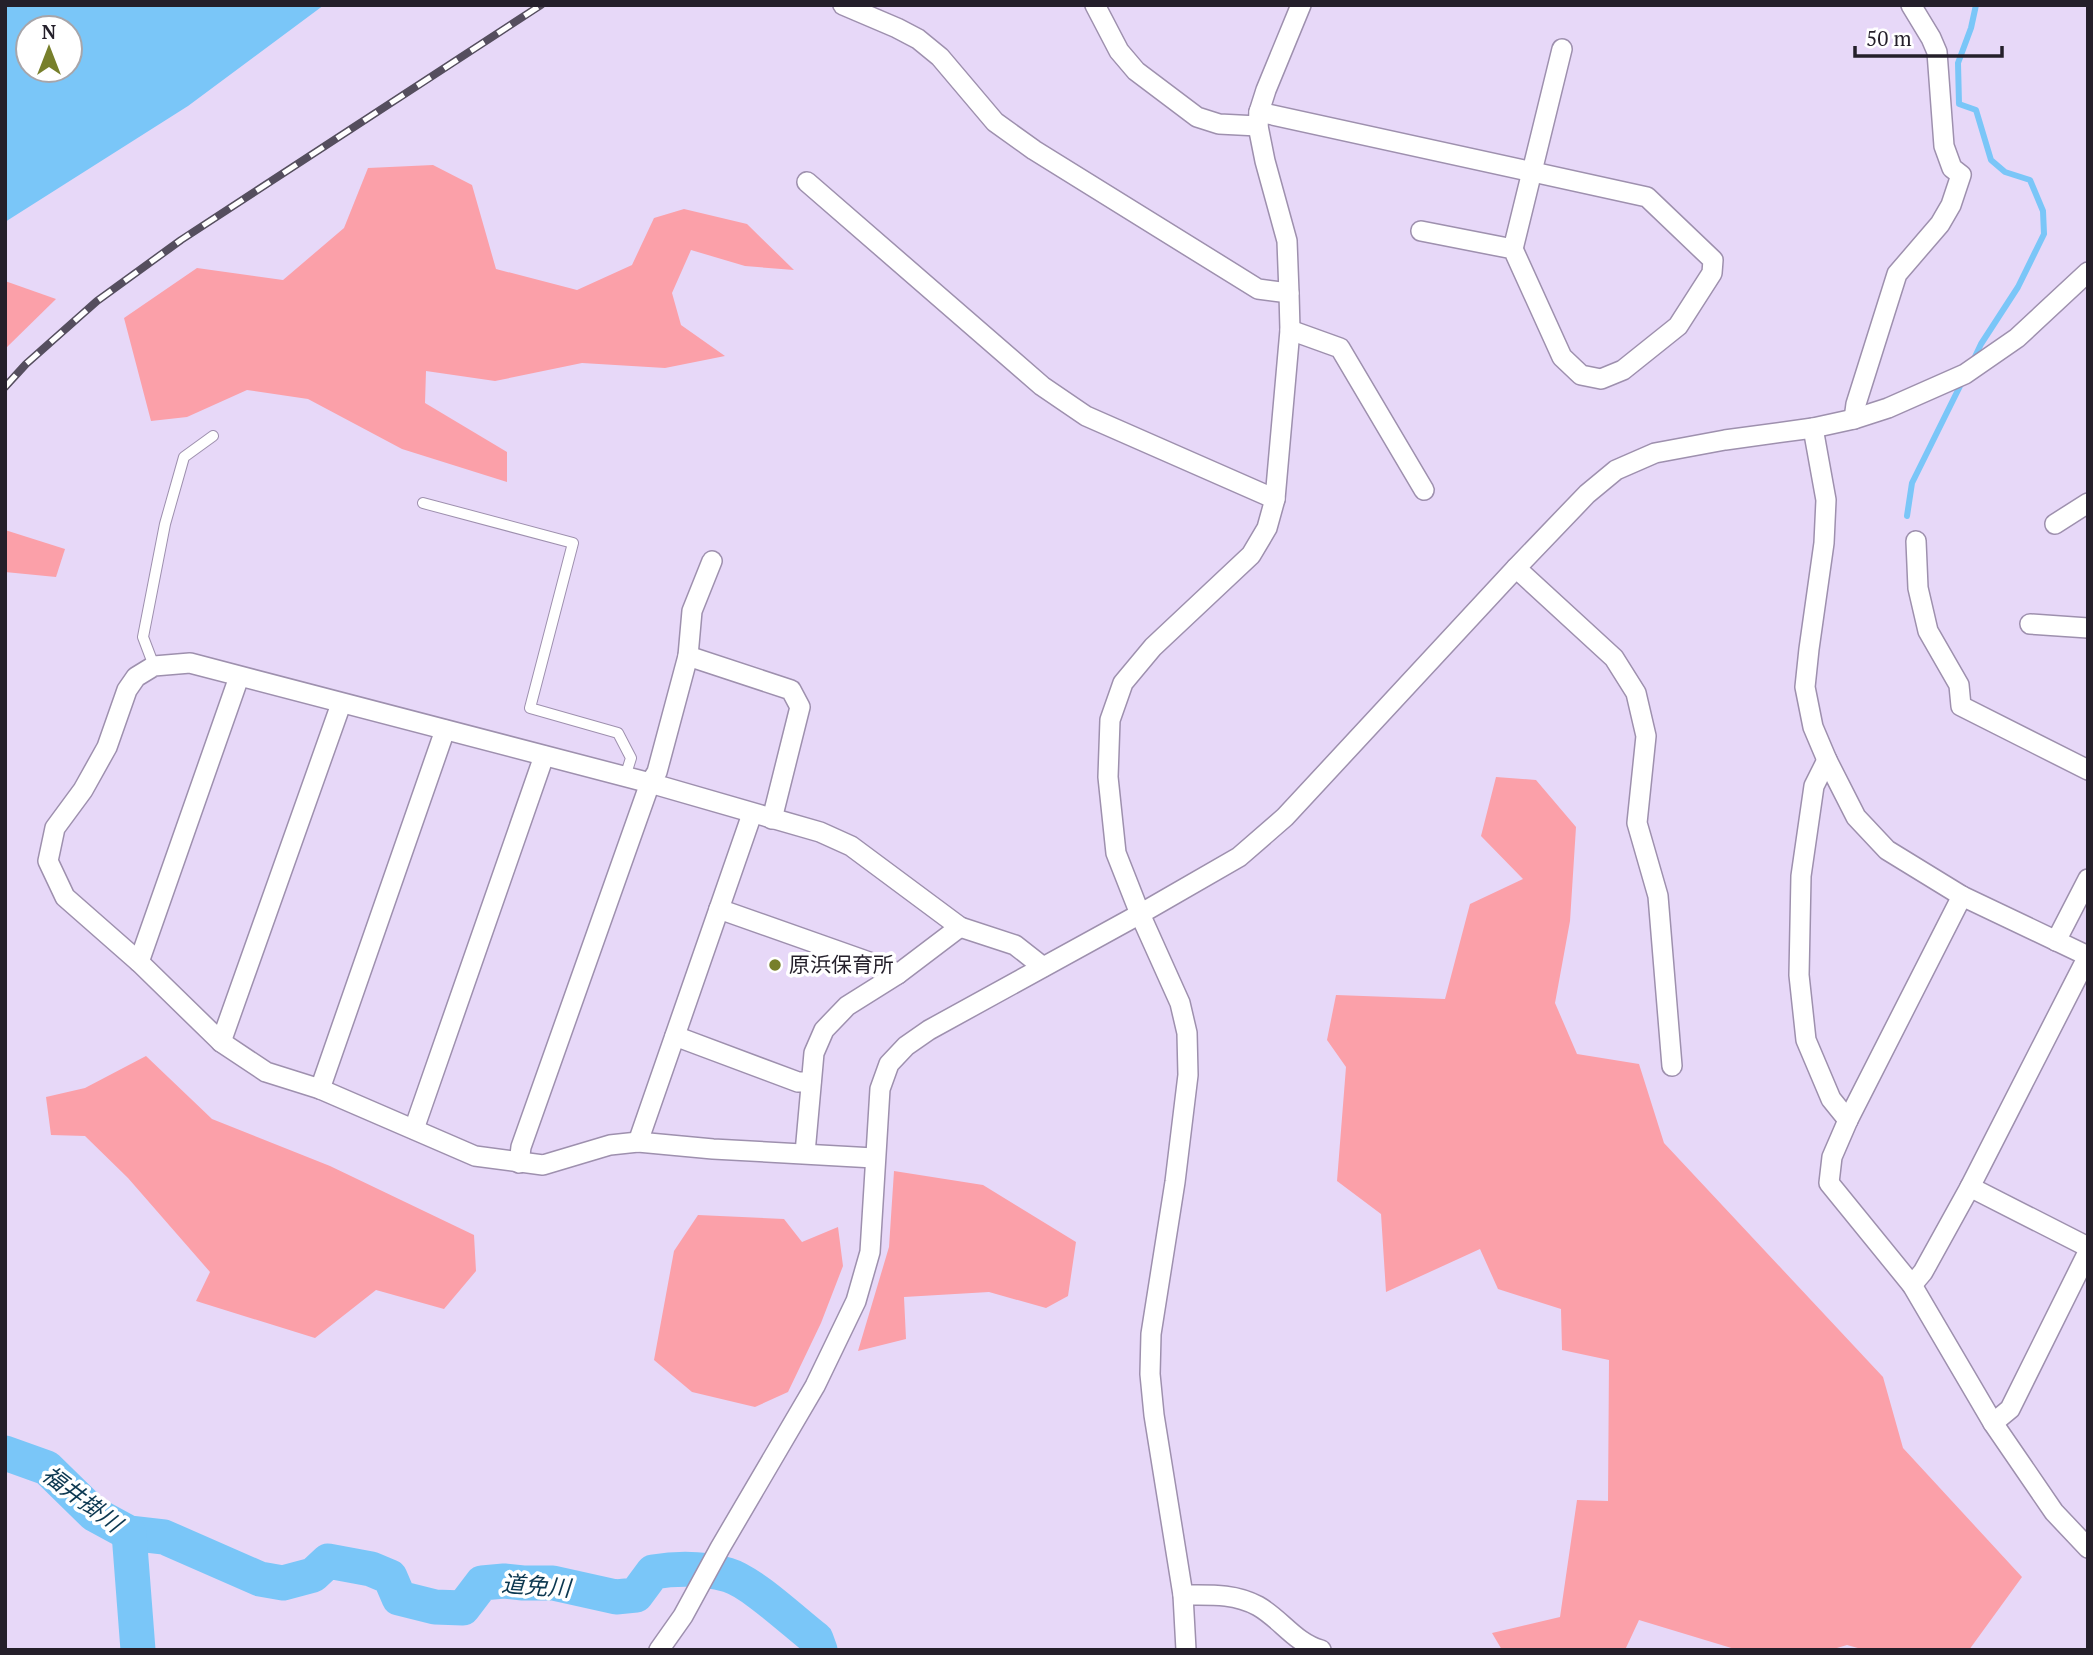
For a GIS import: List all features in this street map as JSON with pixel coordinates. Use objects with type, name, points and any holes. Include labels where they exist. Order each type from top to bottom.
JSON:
[{"type":"street","points":[[843,5],[918,39],[940,57],[996,122],[1034,150],[1258,289],[1289,293]]},
{"type":"street","points":[[1095,5],[1119,51],[1136,71],[1197,117],[1219,124],[1259,119],[1533,172],[1647,197],[1713,260],[1712,273],[1678,326],[1623,370],[1601,379],[1581,374],[1562,357],[1513,249],[1533,172],[1562,50]]},
{"type":"street","points":[[1186,1650],[1183,1595],[1150,1374],[1151,1334],[1175,1182],[1188,1075],[1187,1033],[1180,1003],[1116,853],[1108,777],[1110,720],[1123,683],[1153,647],[1251,555],[1267,528],[1275,499],[1290,330],[1289,293],[1286,241],[1265,161],[1259,119],[1301,5]]},
{"type":"street","points":[[1854,419],[1856,404],[1897,274],[1940,224],[1951,205],[1961,175],[1952,168],[1944,146],[1937,52],[1911,5]]},
{"type":"street","points":[[807,182],[1042,386],[1086,416],[1275,499]]},
{"type":"street","points":[[1421,231],[1513,249]]},
{"type":"street","points":[[659,1650],[683,1616],[815,1386],[856,1301],[870,1252],[880,1089],[889,1064],[906,1046],[929,1030],[1239,857],[1285,817],[1516,568],[1587,494],[1616,470],[1655,453],[1813,428],[1888,408],[1965,374],[2017,338],[2088,272]]},
{"type":"street","points":[[1290,330],[1340,348],[1424,490]]},
{"type":"street","points":[[1813,428],[1826,500],[1824,543],[1805,687],[1813,727],[1856,817],[1887,850],[1962,897],[2088,956],[1970,1187],[1923,1272],[1912,1285]]},
{"type":"street","points":[[2055,524],[2088,503]]},
{"type":"street","points":[[1916,541],[1918,588],[1928,631],[1959,685],[1961,706],[2088,770]]},
{"type":"street","points":[[519,1163],[521,1147],[650,783],[657,772],[688,656],[692,611],[712,561]]},
{"type":"street","points":[[1516,568],[1614,658],[1636,693],[1646,736],[1637,823],[1658,897],[1672,1066]]},
{"type":"street","points":[[2030,624],[2088,628]]},
{"type":"street","points":[[688,656],[791,690],[800,707],[772,819]]},
{"type":"street","points":[[874,1158],[638,1142],[610,1145],[543,1165],[475,1156],[320,1089],[267,1072],[221,1042],[139,962],[65,897],[48,861],[55,828],[83,790],[107,747],[127,690],[136,677],[154,666],[190,663],[650,783],[820,832],[851,846],[960,927],[1015,945],[1042,967]]},
{"type":"street","points":[[139,962],[239,677]]},
{"type":"street","points":[[221,1042],[341,704]]},
{"type":"street","points":[[320,1089],[445,730]]},
{"type":"street","points":[[414,1129],[544,756]]},
{"type":"street","points":[[1827,760],[1814,786],[1806,837],[1801,876],[1799,975],[1807,1040],[1832,1098],[1848,1120]]},
{"type":"street","points":[[638,1142],[752,814]]},
{"type":"street","points":[[2056,941],[2088,878]]},
{"type":"street","points":[[1962,897],[1848,1120],[1832,1157],[1829,1183],[1912,1285],[1993,1423],[2054,1512],[2087,1546]]},
{"type":"street","points":[[719,909],[898,974]]},
{"type":"street","points":[[805,1153],[814,1053],[824,1030],[847,1006],[898,974],[960,927]]},
{"type":"street","points":[[675,1036],[798,1082],[811,1082]]},
{"type":"street","points":[[1970,1187],[2088,1247]]},
{"type":"street","points":[[1993,1423],[2010,1409],[2088,1252]]},
{"type":"street","points":[[1183,1595],[1226,1594],[1258,1606],[1307,1646],[1321,1650]]},
{"type":"lane","points":[[154,666],[143,637],[165,524],[184,457],[213,436]]},
{"type":"lane","points":[[423,503],[573,543],[530,708],[618,733],[631,758],[625,777]]},
{"type":"shaded area","points":[[433,165],[472,185],[496,269],[577,290],[632,265],[654,218],[684,209],[747,224],[794,270],[745,266],[691,250],[672,293],[681,325],[725,356],[665,368],[582,363],[495,381],[426,371],[425,403],[507,452],[507,482],[402,449],[308,399],[247,390],[187,417],[151,421],[124,318],[197,268],[283,280],[344,228],[368,168]]},
{"type":"shaded area","points":[[5,281],[56,299],[5,349]]},
{"type":"shaded area","points":[[5,530],[65,549],[56,577],[5,572]]},
{"type":"shaded area","points":[[1496,777],[1536,780],[1576,827],[1570,921],[1555,1003],[1577,1054],[1639,1064],[1664,1143],[1883,1377],[1903,1448],[2022,1577],[1969,1650],[1865,1650],[1847,1645],[1830,1650],[1738,1650],[1639,1620],[1625,1650],[1502,1650],[1492,1633],[1560,1617],[1577,1500],[1608,1501],[1609,1360],[1562,1350],[1561,1309],[1498,1289],[1480,1249],[1386,1292],[1381,1214],[1337,1181],[1346,1067],[1327,1040],[1336,995],[1445,999],[1470,904],[1523,879],[1481,836]]},
{"type":"shaded area","points":[[146,1056],[212,1119],[330,1166],[474,1235],[476,1271],[444,1309],[376,1290],[315,1338],[196,1301],[210,1272],[128,1178],[85,1136],[51,1135],[46,1097],[85,1088]]},
{"type":"shaded area","points":[[894,1171],[983,1185],[1076,1242],[1068,1296],[1046,1308],[989,1292],[904,1297],[906,1339],[858,1351],[889,1247]]},
{"type":"shaded area","points":[[698,1215],[784,1219],[802,1242],[838,1227],[843,1266],[821,1323],[788,1392],[755,1407],[692,1392],[654,1360],[674,1251]]},
{"type":"water","points":[[5,5],[324,5],[188,106],[5,222]]},
{"type":"waterway","points":[[1973,361],[2018,287],[2044,234],[2043,211],[2030,180],[2005,172],[1991,160],[1976,110],[1959,104],[1958,63],[1976,5]]},
{"type":"waterway","points":[[1907,516],[1912,483],[1963,380]]},
{"type":"waterway","name":"道免川","points":[[5,1453],[47,1468],[94,1514],[129,1533],[164,1537],[260,1579],[283,1583],[313,1575],[328,1561],[371,1569],[390,1577],[399,1598],[435,1607],[463,1608],[482,1583],[553,1583],[616,1597],[636,1595],[653,1572],[681,1569],[709,1571],[738,1579],[761,1594],[816,1639],[820,1650]]},
{"type":"waterway","name":"福井掛川","points":[[129,1533],[138,1650]]},
{"type":"railway","points":[[5,387],[26,364],[97,301],[181,240],[541,5]]},
{"type":"place","name":"原浜保育所","points":[[775,965]]}]
